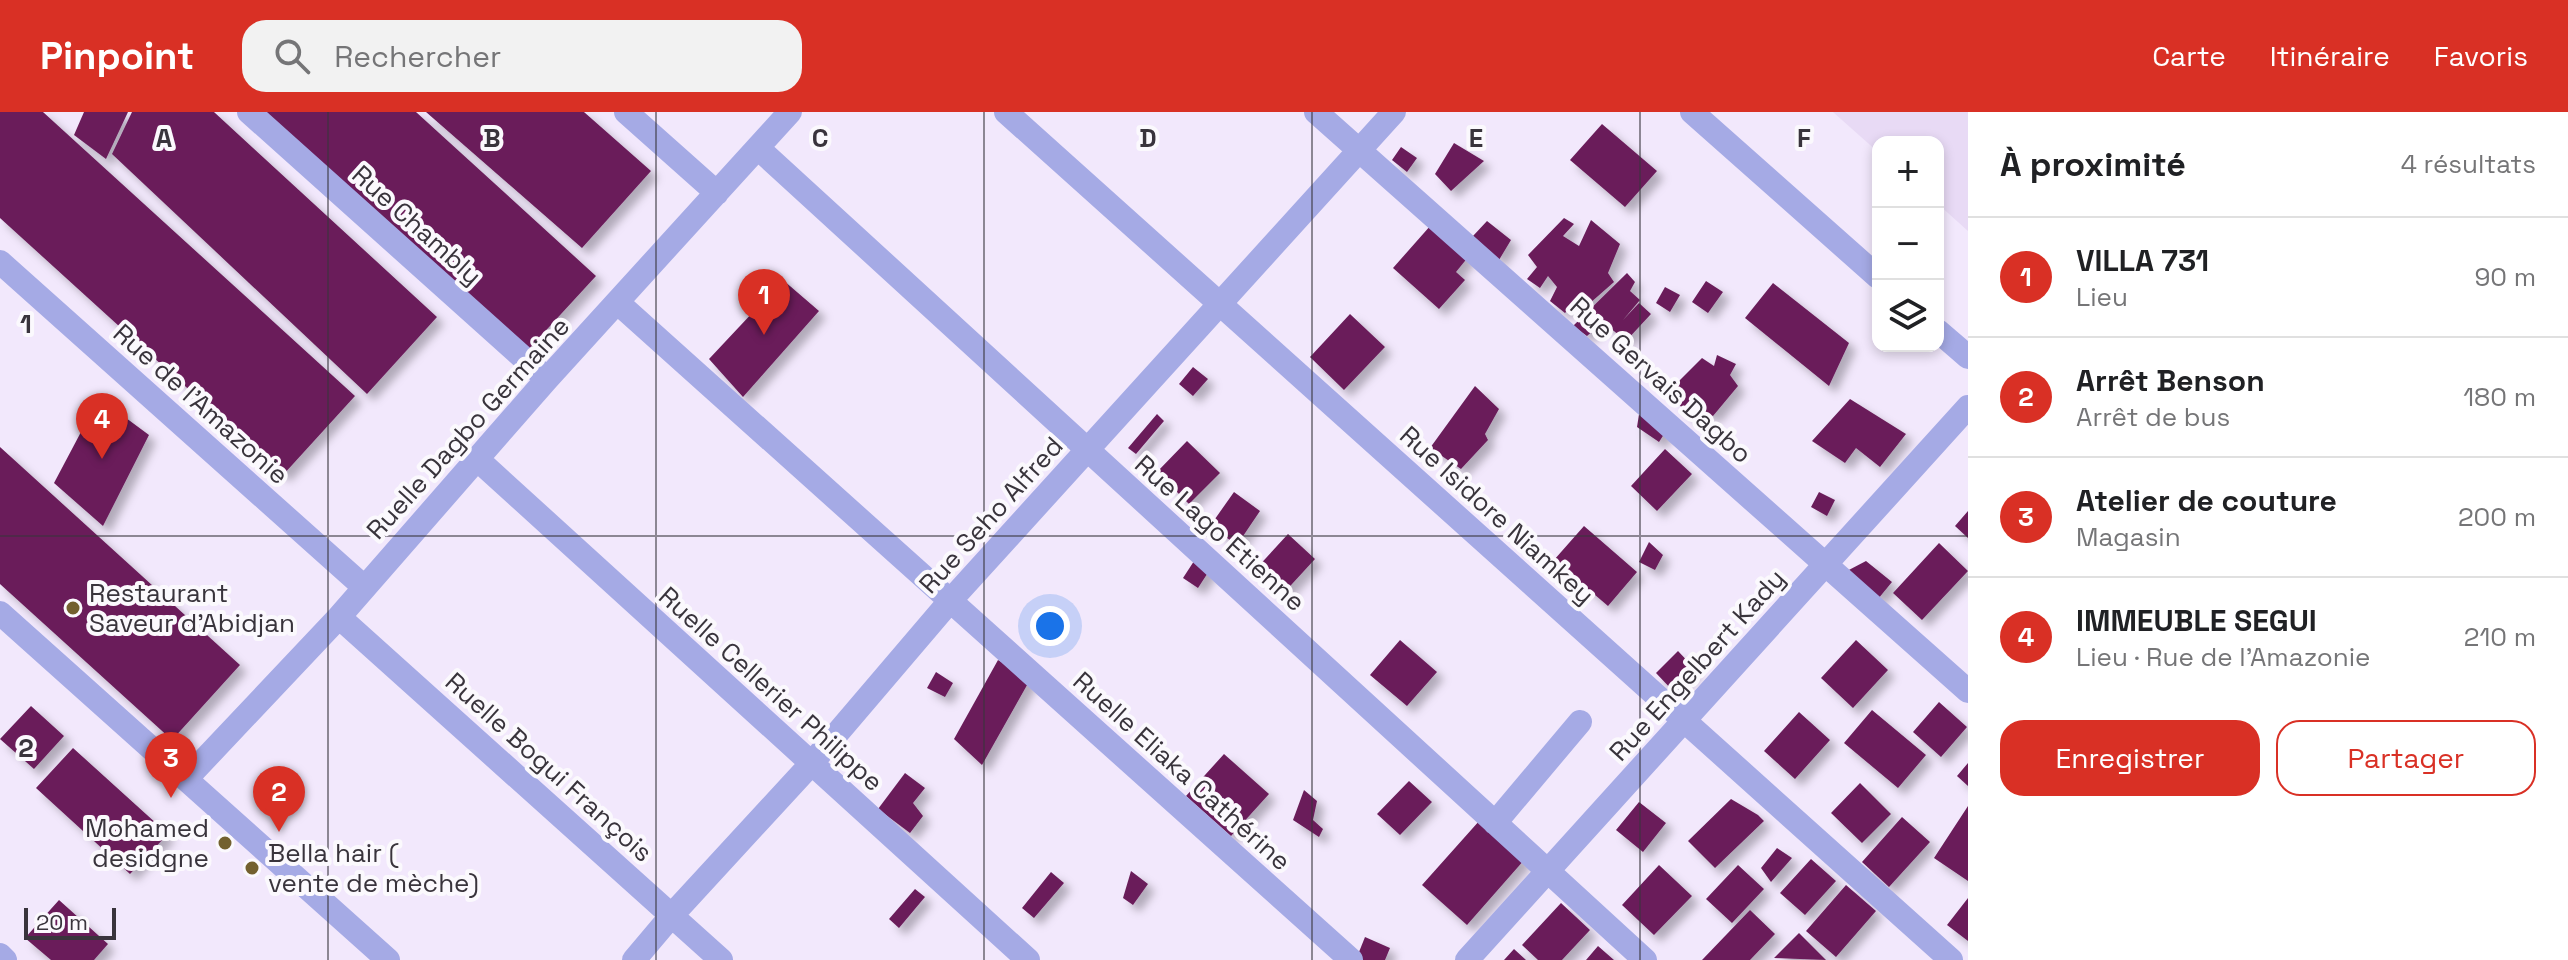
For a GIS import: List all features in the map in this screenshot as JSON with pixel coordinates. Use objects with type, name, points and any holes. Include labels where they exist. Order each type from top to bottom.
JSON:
[{"type":"street","name":"Rue Chambly","points":[[249,112],[547,379]]},
{"type":"street","points":[[626,112],[717,193]]},
{"type":"street","name":"Ruelle Dagbo Germaine","points":[[186,779],[339,617],[547,379],[790,112]]},
{"type":"street","name":"Rue Isidore Niamkey","points":[[1006,112],[1951,960]]},
{"type":"street","name":"Rue Gervais Dagbo","points":[[1316,112],[1968,691]]},
{"type":"street","name":"Rue Seho Alfred","points":[[634,960],[811,764],[950,601],[1394,112]]},
{"type":"street","points":[[1692,112],[1872,272]]},
{"type":"street","name":"Rue Lago Etienne","points":[[758,148],[1645,960]]},
{"type":"street","name":"Rue de l'Amazonie","points":[[0,262],[364,587]]},
{"type":"street","name":"Ruelle Eliaka Cathérine","points":[[617,302],[1351,960]]},
{"type":"street","points":[[1944,336],[1968,357]]},
{"type":"street","name":"Rue Engelbert Kady","points":[[1467,960],[1968,407]]},
{"type":"street","name":"Ruelle Cellerier Philippe","points":[[477,459],[1028,960]]},
{"type":"street","points":[[0,613],[388,960]]},
{"type":"street","name":"Ruelle Bogui François","points":[[339,617],[721,960]]},
{"type":"street","points":[[1495,823],[1580,722]]},
{"type":"street","points":[[0,955],[5,960]]},
{"type":"shaded area","points":[[1833,112],[1968,112],[1968,231],[1944,209],[1944,136],[1872,136],[1872,147]]},
{"type":"building","points":[[0,112],[43,112],[355,396],[283,475],[0,218]]},
{"type":"building","points":[[84,112],[128,112],[106,159],[74,135]]},
{"type":"building","points":[[132,112],[214,112],[437,317],[367,394],[112,154]]},
{"type":"building","points":[[264,112],[416,112],[596,276],[527,351]]},
{"type":"building","points":[[426,112],[584,112],[651,171],[582,248]]},
{"type":"building","points":[[1602,124],[1657,171],[1625,207],[1570,160]]},
{"type":"building","points":[[1454,143],[1484,161],[1451,191],[1435,174]]},
{"type":"building","points":[[1401,147],[1417,158],[1407,172],[1392,160]]},
{"type":"building","points":[[1564,218],[1574,224],[1563,236],[1579,246],[1591,220],[1620,244],[1608,273],[1614,282],[1581,311],[1574,303],[1565,313],[1550,301],[1557,287],[1548,276],[1540,288],[1527,279],[1537,267],[1528,255]]},
{"type":"building","points":[[1487,221],[1511,240],[1499,260],[1473,236]]},
{"type":"building","points":[[1431,225],[1469,256],[1456,272],[1465,280],[1439,309],[1393,268]]},
{"type":"building","points":[[1627,273],[1635,282],[1630,291],[1640,300],[1623,320],[1639,303],[1651,314],[1626,341],[1603,322],[1587,336],[1573,326]]},
{"type":"building","points":[[783,280],[819,311],[743,397],[709,359]]},
{"type":"building","points":[[1706,281],[1723,292],[1708,313],[1692,302]]},
{"type":"building","points":[[1773,283],[1849,343],[1829,386],[1745,318]]},
{"type":"building","points":[[1665,287],[1680,295],[1670,312],[1656,303]]},
{"type":"building","points":[[1350,314],[1385,347],[1344,390],[1310,357]]},
{"type":"building","points":[[1717,355],[1736,364],[1730,375],[1738,386],[1713,416],[1702,411],[1692,417],[1676,402],[1682,393],[1675,385],[1702,358],[1714,366]]},
{"type":"building","points":[[1193,367],[1208,379],[1193,396],[1179,384]]},
{"type":"building","points":[[1475,386],[1499,409],[1485,434],[1488,440],[1461,469],[1430,448]]},
{"type":"building","points":[[99,398],[149,435],[103,526],[54,483]]},
{"type":"building","points":[[1850,399],[1906,434],[1880,467],[1856,448],[1845,463],[1812,441]]},
{"type":"building","points":[[1640,408],[1668,428],[1659,442],[1637,427]]},
{"type":"building","points":[[1157,414],[1164,421],[1136,454],[1128,448]]},
{"type":"building","points":[[1187,441],[1220,473],[1189,504],[1157,472]]},
{"type":"building","points":[[0,447],[240,665],[172,740],[0,584]]},
{"type":"building","points":[[1665,449],[1692,474],[1657,511],[1631,486]]},
{"type":"building","points":[[1234,492],[1260,511],[1237,545],[1210,526]]},
{"type":"building","points":[[1819,492],[1835,500],[1827,516],[1811,507]]},
{"type":"building","points":[[1968,511],[1968,538],[1955,526]]},
{"type":"building","points":[[1584,526],[1637,572],[1608,606],[1554,560]]},
{"type":"building","points":[[1288,534],[1315,559],[1281,596],[1254,571]]},
{"type":"building","points":[[1649,542],[1663,555],[1655,570],[1639,562]]},
{"type":"building","points":[[1939,543],[1968,571],[1922,620],[1893,593]]},
{"type":"building","points":[[1196,558],[1211,568],[1198,588],[1183,578]]},
{"type":"building","points":[[1866,561],[1892,582],[1878,599],[1845,572]]},
{"type":"building","points":[[1400,640],[1437,672],[1407,706],[1370,675]]},
{"type":"building","points":[[1856,640],[1888,670],[1853,708],[1821,678]]},
{"type":"building","points":[[1678,651],[1695,669],[1673,691],[1656,673]]},
{"type":"building","points":[[998,660],[1031,678],[982,765],[954,739]]},
{"type":"building","points":[[936,672],[953,683],[945,697],[927,688]]},
{"type":"building","points":[[1939,702],[1967,727],[1941,757],[1913,732]]},
{"type":"building","points":[[31,706],[64,736],[34,769],[0,739]]},
{"type":"building","points":[[1872,710],[1926,755],[1898,788],[1844,743]]},
{"type":"building","points":[[1799,712],[1830,740],[1795,779],[1764,751]]},
{"type":"building","points":[[73,748],[168,834],[130,874],[36,788]]},
{"type":"building","points":[[1224,754],[1269,794],[1231,836],[1186,796]]},
{"type":"building","points":[[1968,763],[1968,786],[1957,776]]},
{"type":"building","points":[[905,773],[925,788],[913,803],[923,816],[910,833],[878,809]]},
{"type":"building","points":[[1409,781],[1432,802],[1400,835],[1377,814]]},
{"type":"building","points":[[1860,783],[1891,814],[1862,843],[1831,813]]},
{"type":"building","points":[[1304,790],[1317,801],[1313,820],[1323,829],[1319,837],[1293,820]]},
{"type":"building","points":[[1731,799],[1764,821],[1715,868],[1688,841]]},
{"type":"building","points":[[1639,802],[1666,823],[1643,852],[1616,830]]},
{"type":"building","points":[[1968,806],[1968,881],[1934,858]]},
{"type":"building","points":[[1902,817],[1930,842],[1889,887],[1862,862]]},
{"type":"building","points":[[1480,820],[1525,859],[1467,925],[1422,885]]},
{"type":"building","points":[[1777,848],[1792,858],[1771,882],[1761,868]]},
{"type":"building","points":[[1811,859],[1836,881],[1805,915],[1780,893]]},
{"type":"building","points":[[1659,865],[1692,896],[1654,935],[1622,905]]},
{"type":"building","points":[[1738,865],[1764,889],[1732,923],[1706,899]]},
{"type":"building","points":[[1131,871],[1148,884],[1133,905],[1123,898]]},
{"type":"building","points":[[1051,872],[1064,883],[1034,918],[1022,908]]},
{"type":"building","points":[[1846,885],[1876,911],[1836,957],[1806,931]]},
{"type":"building","points":[[915,889],[925,897],[899,928],[889,919]]},
{"type":"building","points":[[1968,898],[1968,941],[1947,925]]},
{"type":"building","points":[[59,900],[108,944],[94,960],[51,960],[25,938]]},
{"type":"building","points":[[1561,903],[1590,930],[1562,960],[1538,960],[1522,945]]},
{"type":"building","points":[[1750,910],[1775,934],[1750,960],[1702,960]]},
{"type":"building","points":[[1799,933],[1826,960],[1774,958]]},
{"type":"building","points":[[1365,937],[1390,948],[1385,960],[1361,960],[1357,957]]},
{"type":"building","points":[[1598,946],[1614,960],[1586,960]]},
{"type":"building","points":[[1514,949],[1526,960],[1504,960]]},
{"type":"place","name":"VILLA 731","points":[[764,335]]},
{"type":"place","name":"IMMEUBLE SEGUI","points":[[102,459]]},
{"type":"place","name":"Restaurant Saveur d'Abidjan","points":[[73,608]]},
{"type":"place","name":"Atelier de couture","points":[[171,798]]},
{"type":"place","name":"Arrêt Benson","points":[[279,832]]},
{"type":"place","name":"Mohamed desidgne","points":[[225,843]]},
{"type":"place","name":"Bella hair ( vente de mèche)","points":[[252,868]]}]
